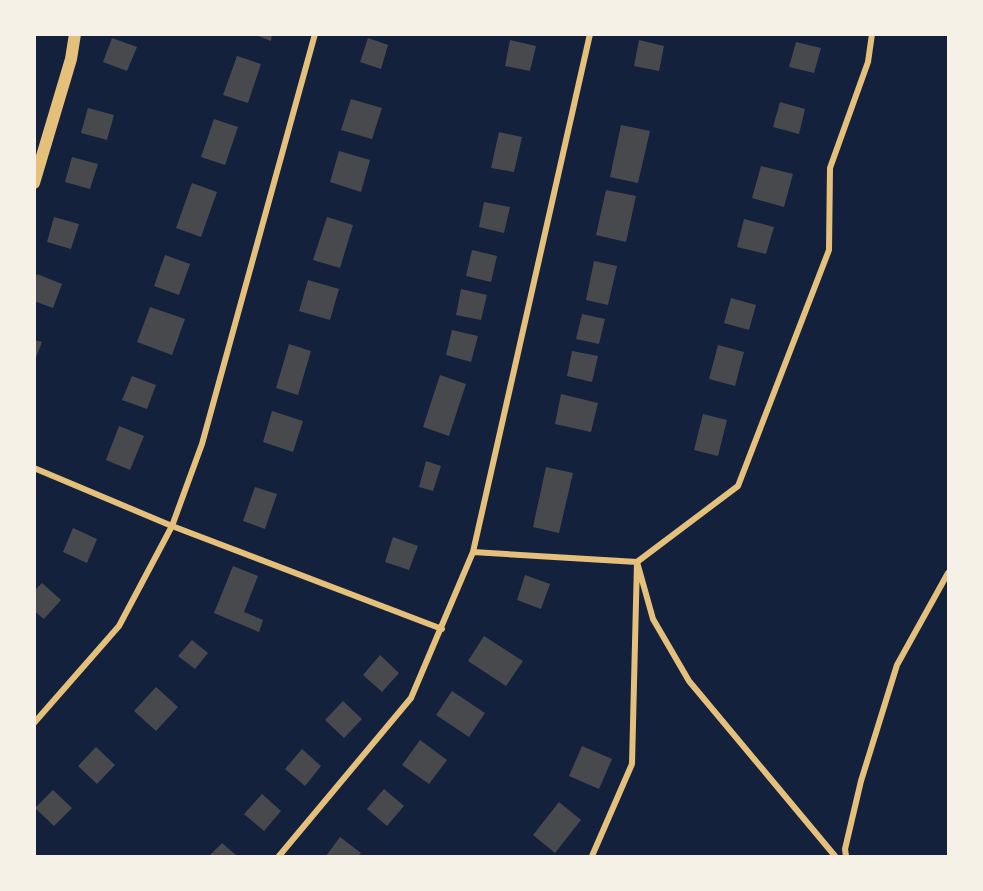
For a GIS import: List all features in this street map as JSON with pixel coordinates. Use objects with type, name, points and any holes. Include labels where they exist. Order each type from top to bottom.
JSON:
[{"type":"main road","points":[[34,183],[71,59],[75,34]]},
{"type":"street","points":[[34,723],[119,626],[172,526],[202,444],[315,34]]},
{"type":"street","points":[[279,856],[411,698],[473,552],[590,34]]},
{"type":"street","points":[[473,552],[637,562],[738,486],[829,250],[830,168],[868,62],[872,34]]},
{"type":"street","points":[[34,468],[172,526],[442,629]]},
{"type":"street","points":[[592,856],[632,764],[637,562]]},
{"type":"street","points":[[637,562],[653,619],[689,681],[836,856]]},
{"type":"street","points":[[846,856],[845,849],[861,781],[897,664],[948,573]]},
{"type":"building","points":[[253,34],[272,34],[271,41]]},
{"type":"building","points":[[112,38],[137,47],[127,71],[103,62]]},
{"type":"building","points":[[368,38],[388,45],[381,69],[360,62]]},
{"type":"building","points":[[510,40],[536,46],[530,71],[505,66]]},
{"type":"building","points":[[639,40],[664,46],[659,71],[634,66]]},
{"type":"building","points":[[796,42],[821,48],[814,73],[789,67]]},
{"type":"building","points":[[237,56],[261,64],[248,103],[223,95]]},
{"type":"building","points":[[351,99],[382,108],[372,139],[341,130]]},
{"type":"building","points":[[780,102],[805,109],[799,134],[773,127]]},
{"type":"building","points":[[88,108],[114,115],[107,140],[81,133]]},
{"type":"building","points":[[214,119],[238,127],[225,165],[201,157]]},
{"type":"building","points":[[621,125],[650,131],[638,183],[610,177]]},
{"type":"building","points":[[499,132],[522,137],[514,172],[491,168]]},
{"type":"building","points":[[339,151],[370,160],[361,192],[330,182]]},
{"type":"building","points":[[72,157],[98,164],[90,189],[65,182]]},
{"type":"building","points":[[761,166],[793,174],[784,207],[752,198]]},
{"type":"building","points":[[192,183],[217,192],[201,237],[176,228]]},
{"type":"building","points":[[606,190],[636,196],[626,242],[596,235]]},
{"type":"building","points":[[484,202],[510,207],[504,233],[479,227]]},
{"type":"building","points":[[54,217],[79,224],[71,249],[47,242]]},
{"type":"building","points":[[327,217],[353,225],[340,268],[313,260]]},
{"type":"building","points":[[744,219],[774,227],[766,254],[737,247]]},
{"type":"building","points":[[472,250],[497,256],[491,282],[466,276]]},
{"type":"building","points":[[165,255],[190,264],[179,295],[154,286]]},
{"type":"building","points":[[594,261],[617,266],[608,305],[586,300]]},
{"type":"building","points":[[37,274],[62,284],[53,308],[34,301],[34,282]]},
{"type":"building","points":[[308,280],[339,289],[330,320],[299,311]]},
{"type":"building","points":[[461,289],[487,295],[481,320],[456,315]]},
{"type":"building","points":[[731,298],[756,305],[749,330],[724,323]]},
{"type":"building","points":[[150,307],[185,319],[172,355],[137,342]]},
{"type":"building","points":[[582,314],[605,319],[599,344],[576,339]]},
{"type":"building","points":[[452,330],[478,336],[471,362],[446,355]]},
{"type":"building","points":[[34,340],[42,342],[35,360],[34,360]]},
{"type":"building","points":[[289,344],[311,351],[298,395],[276,388]]},
{"type":"building","points":[[718,345],[744,352],[735,386],[709,379]]},
{"type":"building","points":[[572,351],[598,356],[592,382],[567,376]]},
{"type":"building","points":[[440,375],[466,384],[449,436],[423,427]]},
{"type":"building","points":[[132,376],[156,385],[147,409],[122,400]]},
{"type":"building","points":[[561,394],[598,403],[591,432],[555,424]]},
{"type":"building","points":[[272,411],[303,421],[293,452],[263,442]]},
{"type":"building","points":[[703,414],[727,420],[718,456],[694,450]]},
{"type":"building","points":[[119,426],[144,436],[130,470],[106,460]]},
{"type":"building","points":[[426,461],[441,466],[433,491],[419,487]]},
{"type":"building","points":[[546,467],[573,473],[559,533],[533,527]]},
{"type":"building","points":[[255,487],[277,494],[265,529],[243,521]]},
{"type":"building","points":[[73,528],[97,539],[87,563],[63,552]]},
{"type":"building","points":[[393,537],[418,546],[409,570],[385,562]]},
{"type":"building","points":[[233,566],[258,576],[244,612],[263,620],[259,632],[214,613]]},
{"type":"building","points":[[525,575],[550,584],[541,609],[517,600]]},
{"type":"building","points":[[42,583],[61,600],[44,619],[34,611],[34,591]]},
{"type":"building","points":[[484,636],[523,661],[506,686],[468,661]]},
{"type":"building","points":[[192,640],[208,653],[195,669],[178,656]]},
{"type":"building","points":[[380,655],[399,673],[382,692],[363,675]]},
{"type":"building","points":[[156,687],[178,707],[156,731],[134,711]]},
{"type":"building","points":[[452,691],[485,713],[469,737],[436,715]]},
{"type":"building","points":[[343,701],[362,719],[344,738],[325,720]]},
{"type":"building","points":[[420,740],[447,760],[429,784],[402,765]]},
{"type":"building","points":[[582,746],[612,759],[599,789],[569,776]]},
{"type":"building","points":[[96,747],[115,765],[97,784],[78,766]]},
{"type":"building","points":[[302,749],[321,766],[305,786],[285,769]]},
{"type":"building","points":[[384,789],[404,806],[387,826],[367,809]]},
{"type":"building","points":[[53,790],[72,808],[54,826],[35,808]]},
{"type":"building","points":[[262,794],[281,811],[264,831],[244,814]]},
{"type":"building","points":[[559,802],[581,820],[555,853],[533,835]]},
{"type":"building","points":[[340,837],[361,853],[358,856],[326,856]]},
{"type":"building","points":[[222,843],[237,856],[209,856]]}]
